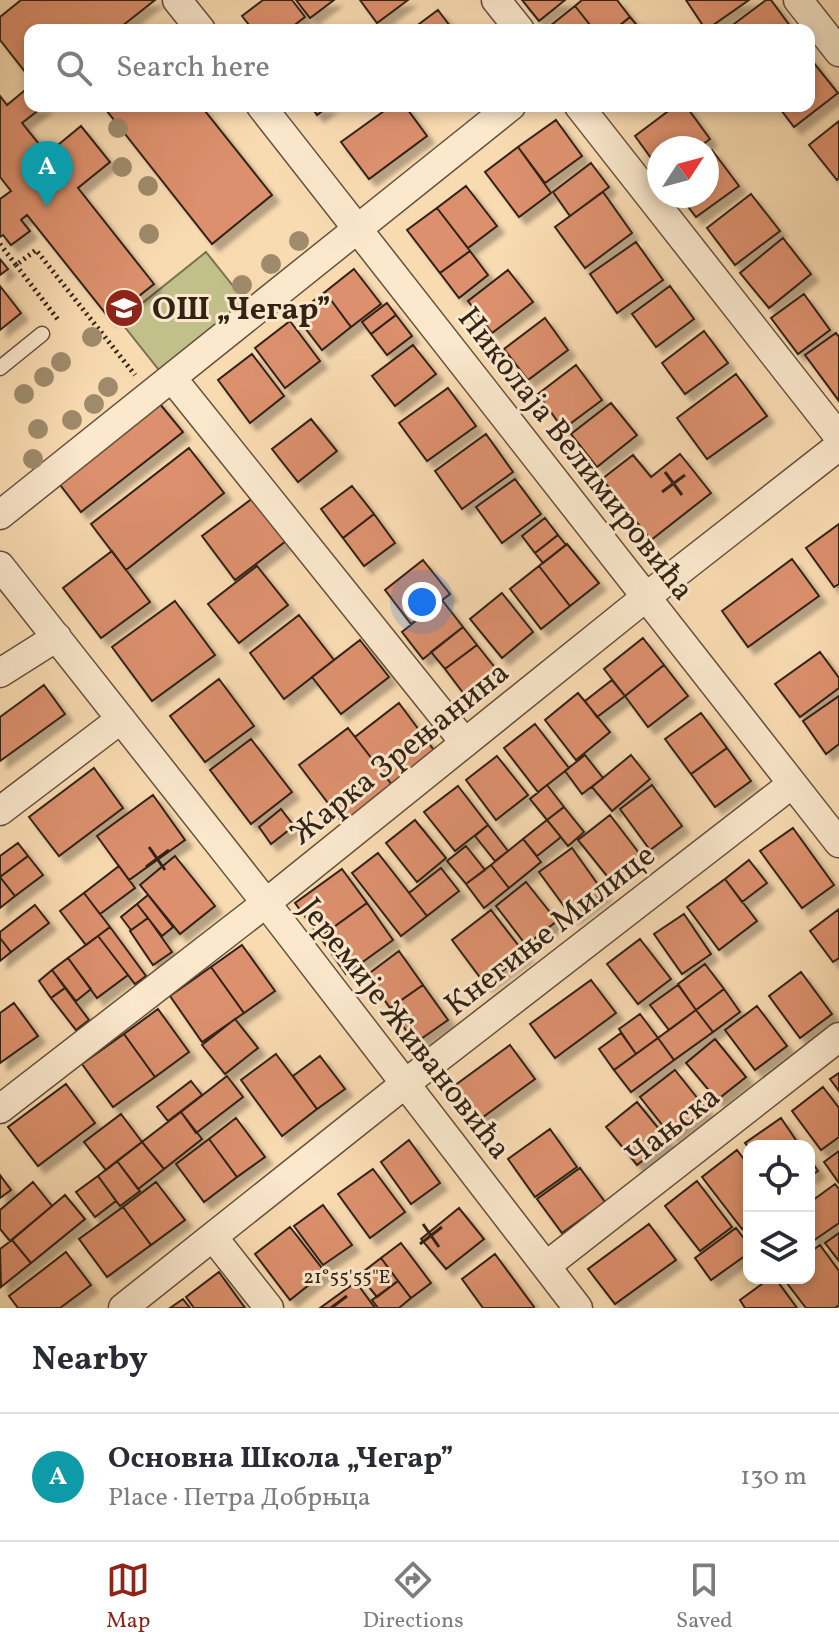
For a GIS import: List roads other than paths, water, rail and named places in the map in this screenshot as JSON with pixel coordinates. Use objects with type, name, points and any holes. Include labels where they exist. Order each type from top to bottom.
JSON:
[{"type":"street","points":[[177,0],[196,24]]},
{"type":"street","points":[[496,0],[515,24]]},
{"type":"street","points":[[798,0],[839,52]]},
{"type":"street","name":"Николаја Велимировића","points":[[266,112],[839,843]]},
{"type":"street","points":[[0,515],[503,112]]},
{"type":"street","points":[[584,112],[839,437]]},
{"type":"street","points":[[161,386],[465,743]]},
{"type":"street","name":"Жарка Зрењанина","points":[[0,1109],[266,903],[839,446]]},
{"type":"street","name":"Јеремије Живановића","points":[[0,566],[266,903],[578,1308]]},
{"type":"street","points":[[0,673],[57,637]]},
{"type":"street","points":[[0,811],[121,719]]},
{"type":"street","name":"Кнегиње Милице","points":[[123,1308],[406,1083],[792,784]]},
{"type":"street","name":"Чањска","points":[[546,1266],[839,1037]]},
{"type":"street","points":[[213,1237],[269,1308]]},
{"type":"lane","points":[[0,368],[42,334]]},
{"type":"place","name":"Основна Школа „Чегар”","points":[[47,207]]},
{"type":"place","name":"ОШ „Чегар”","points":[[124,308]]}]
